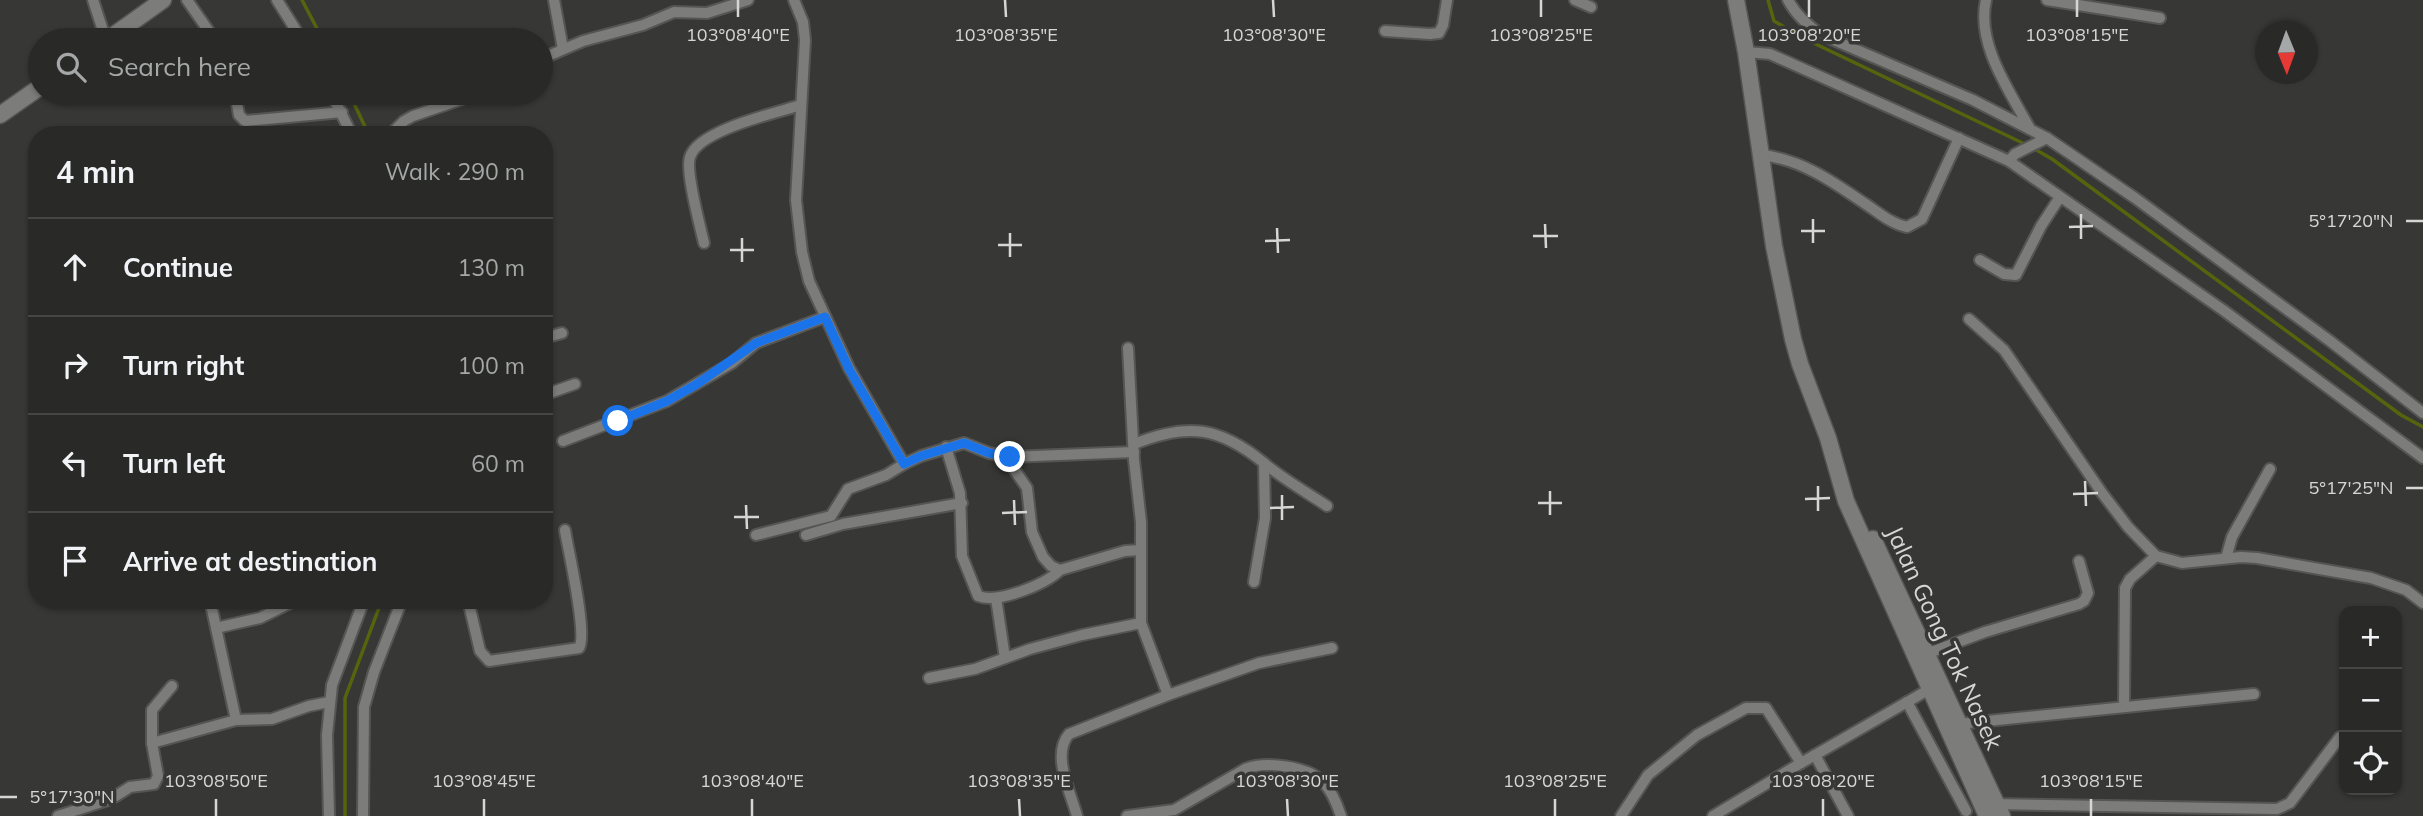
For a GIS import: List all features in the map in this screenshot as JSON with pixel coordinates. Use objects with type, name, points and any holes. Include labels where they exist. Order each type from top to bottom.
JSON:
[{"type":"main road","points":[[124,28],[163,0]]},
{"type":"main road","name":"Jalan Gong Tok Nasek","points":[[1736,0],[1774,246],[1793,339],[1842,481],[1846,501],[1928,690],[1986,811]]},
{"type":"main road","points":[[0,115],[28,96]]},
{"type":"main road","name":"Jalan Gong Tok Nasek","points":[[1842,481],[1855,498],[1958,724],[1986,811]]},
{"type":"main road","points":[[1930,662],[1928,690],[1945,699]]},
{"type":"street","points":[[93,0],[103,28]]},
{"type":"street","points":[[187,0],[207,28]]},
{"type":"street","points":[[277,0],[294,28]]},
{"type":"street","points":[[554,0],[564,49]]},
{"type":"street","points":[[553,54],[605,34],[643,25],[674,12],[708,13],[748,0]]},
{"type":"street","points":[[794,0],[805,31],[796,217],[809,281],[849,369],[904,464]]},
{"type":"street","points":[[1385,31],[1439,33],[1447,0]]},
{"type":"street","points":[[1575,0],[1591,7]]},
{"type":"street","points":[[1788,0],[1811,29],[1822,35],[1973,100],[2048,138],[2146,206],[2423,413]]},
{"type":"street","points":[[1986,0],[1984,16],[1988,43],[2029,128]]},
{"type":"street","points":[[2047,0],[2160,18]]},
{"type":"street","points":[[1746,52],[1770,54],[1959,138],[2012,158],[2060,197],[2223,310],[2423,458]]},
{"type":"street","points":[[237,105],[239,115],[245,121],[342,112]]},
{"type":"street","points":[[338,105],[348,126]]},
{"type":"street","points":[[399,126],[413,116],[445,105]]},
{"type":"street","points":[[704,243],[689,167],[692,152],[716,133],[802,105]]},
{"type":"street","points":[[1762,155],[1798,162],[1891,221],[1907,227],[1922,219],[1959,138]]},
{"type":"street","points":[[2012,158],[2048,138]]},
{"type":"street","points":[[1980,260],[2004,274],[2016,275],[2041,226],[2060,197]]},
{"type":"street","points":[[563,441],[667,401],[732,363],[756,343],[825,317]]},
{"type":"street","points":[[1969,319],[2004,350],[2102,493],[2128,527],[2156,556],[2182,563],[2257,558],[2371,578],[2406,590],[2423,603]]},
{"type":"street","points":[[553,336],[562,333]]},
{"type":"street","points":[[1128,348],[1141,522],[1141,623],[1168,695]]},
{"type":"street","points":[[553,392],[575,384]]},
{"type":"street","points":[[756,535],[831,516],[848,489],[886,475],[904,464],[946,447],[969,443],[989,453],[1005,456],[1134,448],[1172,432],[1190,430],[1210,432],[1233,440],[1327,506]]},
{"type":"street","points":[[946,447],[962,503],[961,548],[965,566],[978,596],[996,598],[1050,579],[1060,570],[1125,551],[1141,550]]},
{"type":"street","points":[[1005,456],[1027,488],[1032,531],[1043,557],[1051,566],[1060,570]]},
{"type":"street","points":[[1254,582],[1265,518],[1264,463]]},
{"type":"street","points":[[2226,558],[2232,537],[2270,468]]},
{"type":"street","points":[[806,536],[867,519],[962,503]]},
{"type":"street","points":[[470,609],[480,651],[489,661],[579,648],[582,642],[580,617],[565,530]]},
{"type":"street","points":[[2124,706],[2125,588],[2130,579],[2156,556]]},
{"type":"street","points":[[1930,662],[1985,632],[2084,601],[2088,593],[2079,561]]},
{"type":"street","points":[[996,598],[1005,658]]},
{"type":"street","points":[[212,609],[236,720]]},
{"type":"street","points":[[216,628],[260,618],[278,609]]},
{"type":"street","points":[[328,816],[329,702],[332,685],[361,609]]},
{"type":"street","points":[[363,816],[364,706],[398,609]]},
{"type":"street","points":[[929,678],[975,669],[1082,635],[1141,623]]},
{"type":"street","points":[[1077,816],[1062,765],[1061,754],[1069,734],[1259,663],[1332,648]]},
{"type":"street","points":[[58,816],[111,799],[130,787],[154,784],[158,776],[152,743],[152,710],[172,686]]},
{"type":"street","points":[[1713,816],[1928,690]]},
{"type":"street","points":[[1958,724],[2254,694]]},
{"type":"street","points":[[152,743],[236,720],[272,719],[329,702]]},
{"type":"street","points":[[1906,702],[1986,811],[2277,809],[2290,803],[2339,738]]},
{"type":"street","points":[[1622,816],[1640,786],[1663,763],[1706,728],[1746,708],[1766,708],[1801,763]]},
{"type":"street","points":[[1815,755],[1848,816]]},
{"type":"street","points":[[1127,816],[1174,810],[1245,769],[1269,764],[1288,767],[1319,778],[1330,791],[1341,816]]},
{"type":"waterway","points":[[302,0],[317,28]]},
{"type":"waterway","points":[[1768,0],[1774,21],[1803,38],[2052,159],[2401,415],[2423,427]]},
{"type":"waterway","points":[[355,105],[365,126]]},
{"type":"waterway","points":[[345,816],[345,698],[379,609]]},
{"type":"route","points":[[618,421],[667,401],[738,358],[756,343],[825,317],[849,369],[904,464],[954,444],[964,443],[989,453],[1010,457]]}]
